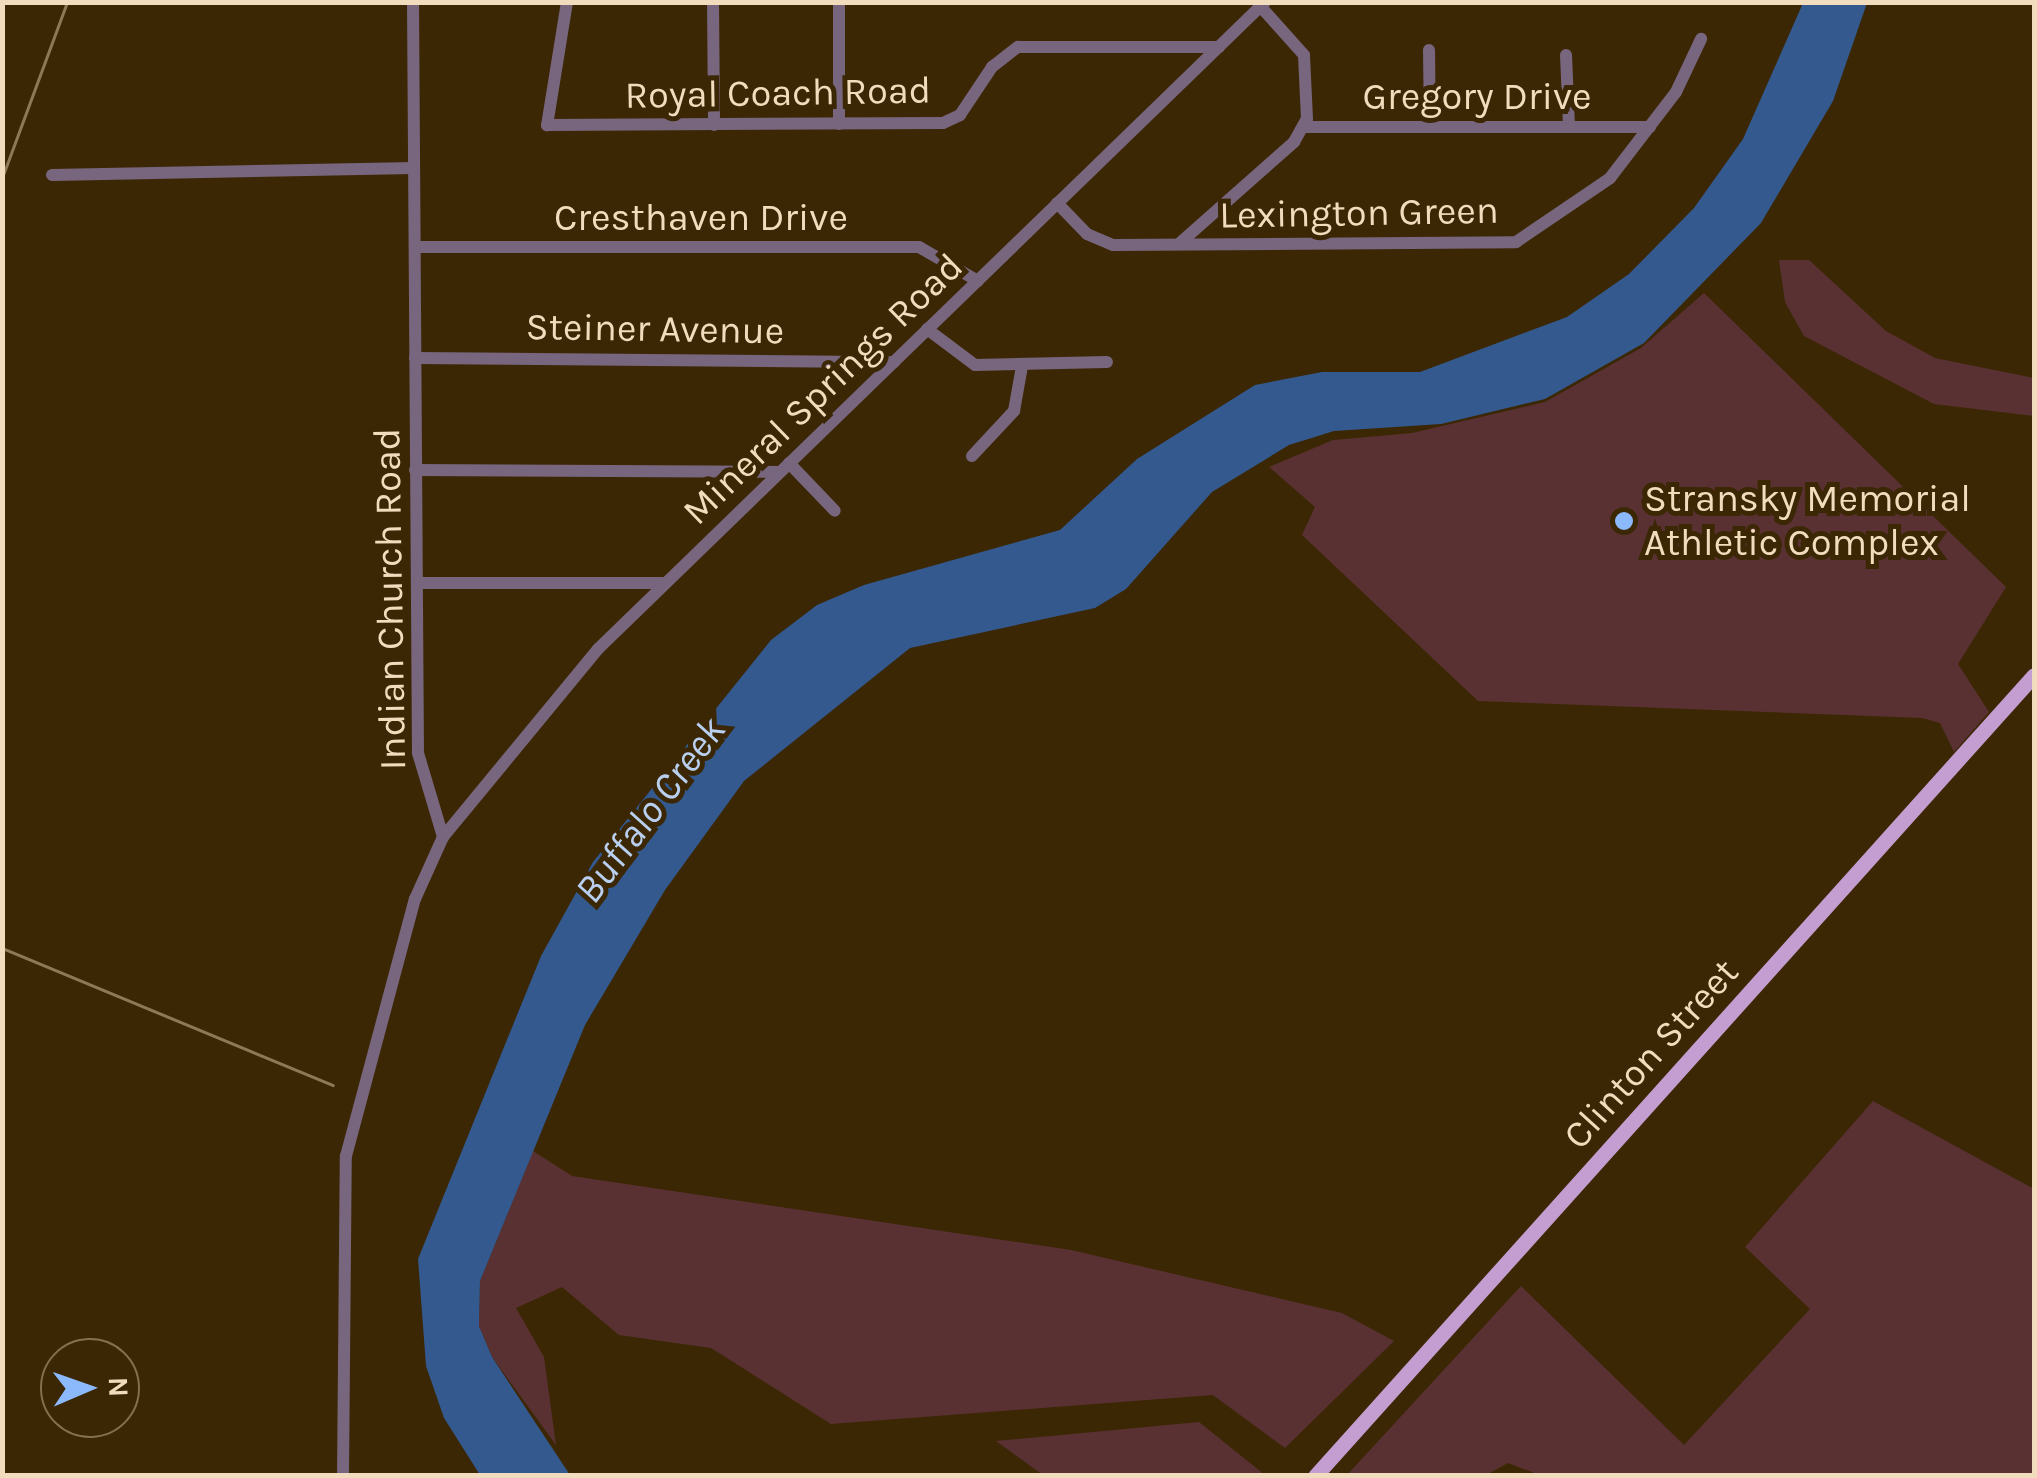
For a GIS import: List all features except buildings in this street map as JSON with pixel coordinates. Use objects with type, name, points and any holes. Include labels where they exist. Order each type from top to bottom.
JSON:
[{"type":"main road","name":"Clinton Street","points":[[1315,1476],[2034,675]]},
{"type":"street","name":"Indian Church Road","points":[[413,2],[418,752],[443,837]]},
{"type":"street","name":"Royal Coach Road","points":[[567,2],[547,126],[952,120],[1000,58],[1018,48],[1220,47]]},
{"type":"street","points":[[714,2],[714,125]]},
{"type":"street","points":[[839,2],[840,124]]},
{"type":"street","points":[[1174,244],[1195,235],[1304,128],[1304,55],[1263,4]]},
{"type":"street","name":"Mineral Springs Road","points":[[443,837],[556,694],[665,583],[1263,4]]},
{"type":"street","name":"Lexington Green","points":[[1057,203],[1103,243],[1516,242],[1598,188],[1650,127],[1701,39]]},
{"type":"street","points":[[1429,50],[1430,127]]},
{"type":"street","points":[[1566,54],[1569,128]]},
{"type":"street","name":"Gregory Drive","points":[[1304,128],[1650,127]]},
{"type":"street","points":[[52,175],[414,168]]},
{"type":"street","name":"Cresthaven Drive","points":[[414,248],[918,248],[978,280]]},
{"type":"street","points":[[928,329],[964,361],[1022,366],[1107,362]]},
{"type":"street","name":"Steiner Avenue","points":[[415,358],[894,362]]},
{"type":"street","points":[[972,456],[1014,411],[1022,366]]},
{"type":"street","points":[[416,470],[784,468],[835,511]]},
{"type":"street","points":[[418,583],[665,583]]},
{"type":"street","points":[[343,1476],[346,1156],[415,900],[443,837]]},
{"type":"shaded area","points":[[1779,260],[1809,260],[1886,331],[1935,358],[2034,378],[2034,416],[1934,404],[1804,336],[1785,302]]},
{"type":"shaded area","name":"Stransky Memorial Athletic Complex","points":[[1704,293],[2006,587],[1958,664],[1989,712],[1954,752],[1940,723],[1922,718],[1478,701],[1302,535],[1315,507],[1269,467],[1333,440],[1412,433],[1545,402],[1641,348]]},
{"type":"shaded area","points":[[1873,1101],[2034,1189],[2034,1475],[1542,1476],[1508,1463],[1486,1475],[1347,1475],[1521,1286],[1684,1445],[1810,1309],[1745,1247]]},
{"type":"shaded area","points":[[533,1151],[572,1176],[1071,1250],[1342,1313],[1394,1341],[1285,1448],[1213,1395],[831,1424],[711,1348],[619,1335],[562,1287],[516,1308],[544,1357],[556,1445],[492,1357],[479,1326],[480,1281]]},
{"type":"shaded area","points":[[1199,1422],[1265,1475],[1043,1475],[996,1441]]},
{"type":"water","name":"Buffalo Creek","points":[[1803,3],[1867,3],[1833,101],[1761,223],[1644,343],[1545,399],[1441,424],[1334,431],[1289,445],[1212,492],[1126,589],[1095,608],[910,648],[744,781],[665,890],[585,1025],[480,1281],[479,1326],[492,1357],[570,1475],[480,1475],[444,1418],[426,1366],[418,1259],[541,956],[593,862],[771,640],[817,605],[864,585],[1060,530],[1137,459],[1255,385],[1322,372],[1420,372],[1567,317],[1629,274],[1694,208],[1743,139]]},
{"type":"railway","points":[[2,178],[67,2]]},
{"type":"railway","points":[[2,948],[333,1085]]},
{"type":"place","name":"Stransky Memorial Athletic Complex","points":[[1624,521]]}]
